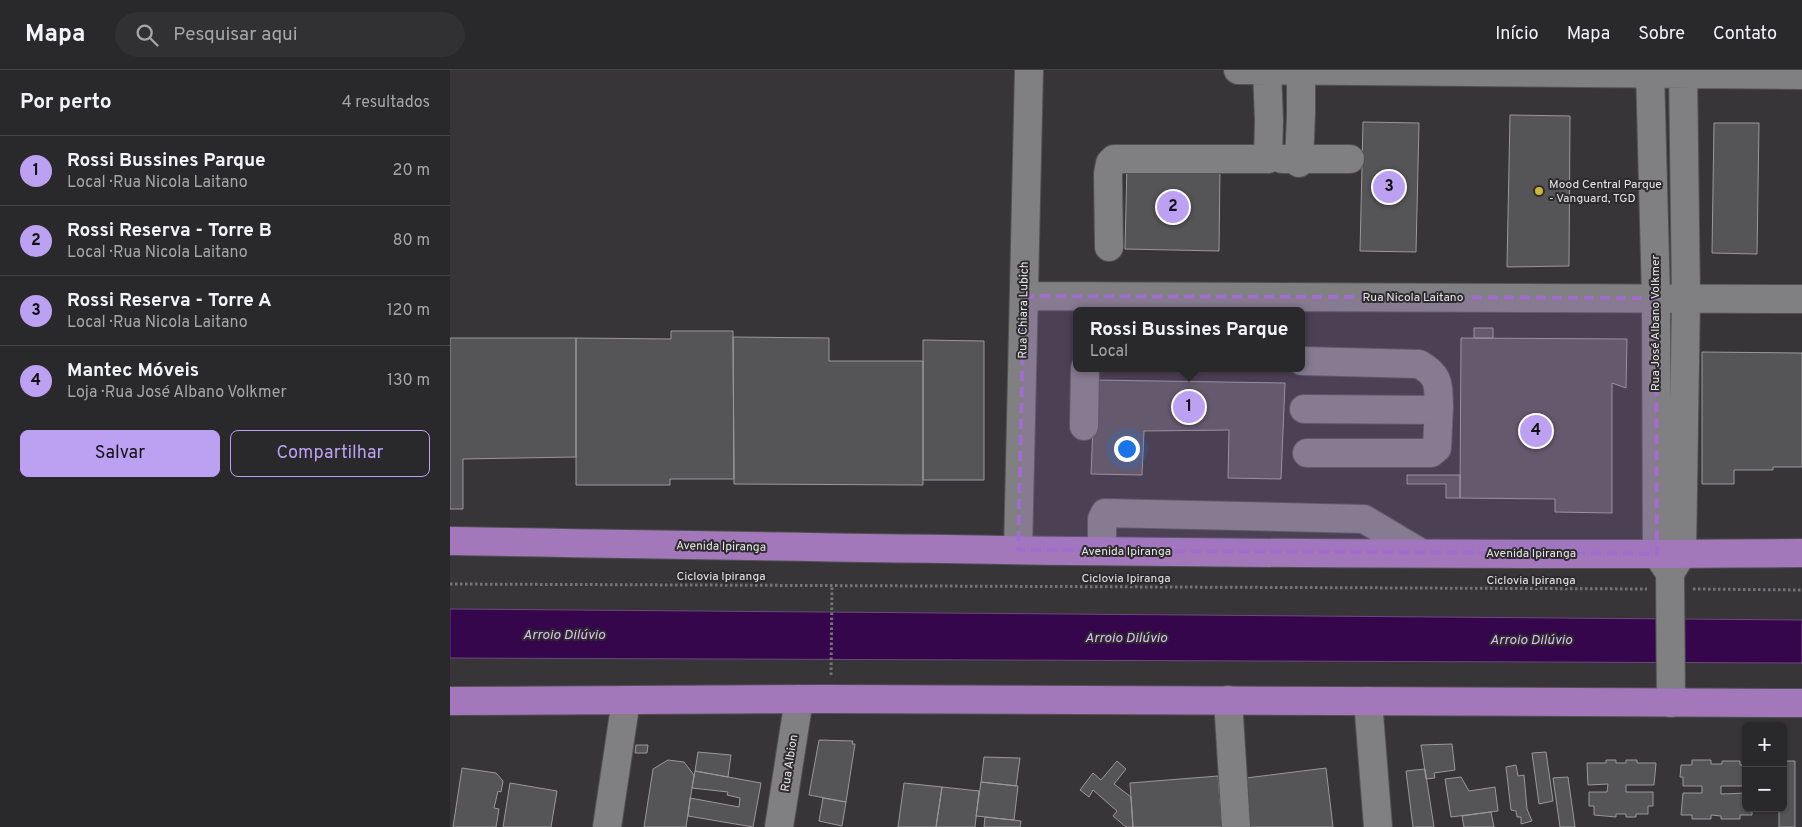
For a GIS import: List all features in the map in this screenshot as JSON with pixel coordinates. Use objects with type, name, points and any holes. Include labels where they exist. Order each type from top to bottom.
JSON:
[{"type":"main road","name":"Avenida Ipiranga","points":[[450,541],[1018,550],[1421,553],[1670,572],[1802,552]]},
{"type":"main road","points":[[450,701],[800,699],[1368,701],[1671,692],[1802,703]]},
{"type":"street","name":"Rua Chiara Lubich","points":[[1018,550],[1029,70]]},
{"type":"street","points":[[1238,70],[1651,71],[1802,75]]},
{"type":"street","points":[[1267,70],[1268,158]]},
{"type":"street","points":[[1299,161],[1300,71]]},
{"type":"street","name":"Rua José Albano Volkmer","points":[[1651,71],[1656,298],[1670,572],[1671,692]]},
{"type":"street","name":"Rua José Albano Volkmer","points":[[1670,572],[1686,298],[1684,72]]},
{"type":"street","points":[[1109,247],[1108,174],[1110,164],[1114,159],[1268,158],[1299,161],[1350,158]]},
{"type":"street","name":"Rua Nicola Laitano","points":[[1024,296],[1085,304],[1258,304],[1656,298],[1802,299]]},
{"type":"street","points":[[1305,360],[1418,364],[1433,374],[1438,382],[1439,406],[1437,448],[1431,453],[1307,453]]},
{"type":"street","points":[[1084,426],[1085,372]]},
{"type":"street","points":[[1304,409],[1428,411],[1435,410],[1439,406]]},
{"type":"street","points":[[1102,551],[1102,519],[1105,513],[1364,519],[1421,553]]},
{"type":"street","name":"Rua Albion","points":[[779,827],[800,699]]},
{"type":"street","points":[[607,827],[626,700]]},
{"type":"street","points":[[1228,700],[1236,827]]},
{"type":"street","points":[[1368,701],[1378,827]]},
{"type":"path","name":"Ciclovia Ipiranga","points":[[450,584],[832,586],[1670,572],[1802,590]]},
{"type":"path","points":[[831,679],[832,586]]},
{"type":"highlighted area","points":[[1024,296],[1656,298],[1657,554],[1018,550]]},
{"type":"water","name":"Arroio Dilúvio","points":[[450,609],[1802,620],[1802,663],[450,658]]},
{"type":"building","name":"Mood Central Parque - Vanguard, TGD","points":[[1510,115],[1570,116],[1569,266],[1507,267]]},
{"type":"building","points":[[1363,122],[1419,123],[1416,252],[1360,251]]},
{"type":"building","points":[[1714,123],[1759,123],[1757,254],[1712,253]]},
{"type":"building","points":[[1127,163],[1220,165],[1219,251],[1125,249]]},
{"type":"building","points":[[1474,328],[1493,328],[1493,338],[1474,338]]},
{"type":"building","points":[[671,331],[733,331],[734,479],[670,479],[670,485],[576,485],[576,338],[671,339]]},
{"type":"building","points":[[733,337],[829,338],[829,361],[923,361],[923,485],[734,484]]},
{"type":"building","points":[[450,338],[576,338],[576,457],[463,459],[463,509],[450,509]]},
{"type":"building","points":[[1461,338],[1627,339],[1626,388],[1612,383],[1612,513],[1555,512],[1555,499],[1460,498]]},
{"type":"building","points":[[923,340],[984,341],[984,480],[923,480]]},
{"type":"building","points":[[1702,352],[1802,353],[1802,467],[1773,467],[1773,470],[1734,470],[1734,484],[1702,484]]},
{"type":"building","points":[[1095,380],[1285,383],[1281,479],[1228,478],[1229,430],[1144,431],[1142,475],[1091,474]]},
{"type":"building","points":[[1407,475],[1460,475],[1460,498],[1446,498],[1446,484],[1407,484]]},
{"type":"building","points":[[819,740],[853,741],[852,744],[855,744],[846,802],[809,795]]},
{"type":"building","points":[[1452,744],[1455,770],[1434,773],[1435,778],[1426,779],[1421,745]]},
{"type":"building","points":[[636,745],[648,745],[647,753],[635,753]]},
{"type":"building","points":[[698,752],[731,755],[728,777],[695,771]]},
{"type":"building","points":[[1546,752],[1553,801],[1539,804],[1532,753]]},
{"type":"building","points":[[984,757],[1020,758],[1016,786],[981,782]]},
{"type":"building","points":[[668,760],[684,762],[694,775],[686,827],[644,827],[653,769]]},
{"type":"building","points":[[1606,760],[1616,760],[1616,763],[1626,763],[1626,760],[1637,760],[1637,763],[1656,763],[1654,785],[1626,785],[1626,792],[1653,792],[1653,806],[1648,806],[1648,814],[1636,814],[1636,817],[1626,817],[1626,814],[1616,814],[1616,817],[1594,815],[1594,806],[1589,806],[1589,792],[1607,792],[1608,784],[1588,785],[1587,763],[1606,763]]},
{"type":"building","points":[[1692,760],[1711,760],[1711,764],[1722,764],[1722,761],[1740,761],[1740,765],[1742,765],[1742,786],[1721,786],[1721,794],[1742,793],[1742,812],[1752,812],[1752,815],[1740,815],[1740,819],[1721,819],[1721,816],[1711,815],[1711,819],[1692,819],[1692,815],[1681,815],[1683,793],[1702,793],[1702,786],[1683,786],[1683,777],[1680,777],[1681,765],[1692,765]]},
{"type":"building","points":[[1117,761],[1126,769],[1114,784],[1131,797],[1133,827],[1126,827],[1113,816],[1117,811],[1093,790],[1089,797],[1080,790],[1093,773],[1101,780]]},
{"type":"building","points":[[1787,761],[1795,761],[1795,827],[1779,827],[1779,812],[1787,812]]},
{"type":"building","points":[[1516,765],[1518,776],[1524,775],[1527,809],[1532,821],[1521,824],[1521,817],[1517,817],[1516,811],[1511,810],[1506,767]]},
{"type":"building","points":[[462,768],[496,773],[503,781],[501,792],[498,791],[494,808],[499,809],[496,827],[453,827]]},
{"type":"building","points":[[1326,768],[1333,827],[1244,827],[1238,779]]},
{"type":"building","points":[[1425,769],[1434,827],[1413,827],[1406,771]]},
{"type":"building","points":[[695,771],[761,783],[753,827],[688,816],[690,798],[739,807],[740,798],[727,795],[728,792],[692,788]]},
{"type":"building","points":[[1218,776],[1222,827],[1133,827],[1130,783]]},
{"type":"building","points":[[1461,777],[1469,791],[1495,787],[1498,811],[1451,817],[1445,779]]},
{"type":"building","points":[[1568,777],[1575,827],[1560,827],[1553,778]]},
{"type":"building","points":[[981,782],[1018,786],[1014,820],[976,816]]},
{"type":"building","points":[[510,783],[557,791],[551,827],[503,827]]},
{"type":"building","points":[[904,783],[942,787],[936,827],[898,827]]},
{"type":"building","points":[[942,787],[979,791],[975,827],[936,827]]},
{"type":"building","points":[[823,798],[846,802],[842,826],[819,821]]},
{"type":"building","points":[[1491,812],[1494,827],[1464,827],[1462,816]]},
{"type":"building","points":[[985,817],[1021,821],[1020,827],[984,827]]},
{"type":"place","name":"Rossi Reserva - Torre A","points":[[1389,187]]},
{"type":"place","name":"Mood Central Parque - Vanguard, TGD","points":[[1539,191]]},
{"type":"place","name":"Rossi Reserva - Torre B","points":[[1173,207]]},
{"type":"place","name":"Rossi Bussines Parque","points":[[1189,407]]},
{"type":"place","name":"Mantec Móveis","points":[[1536,431]]}]
